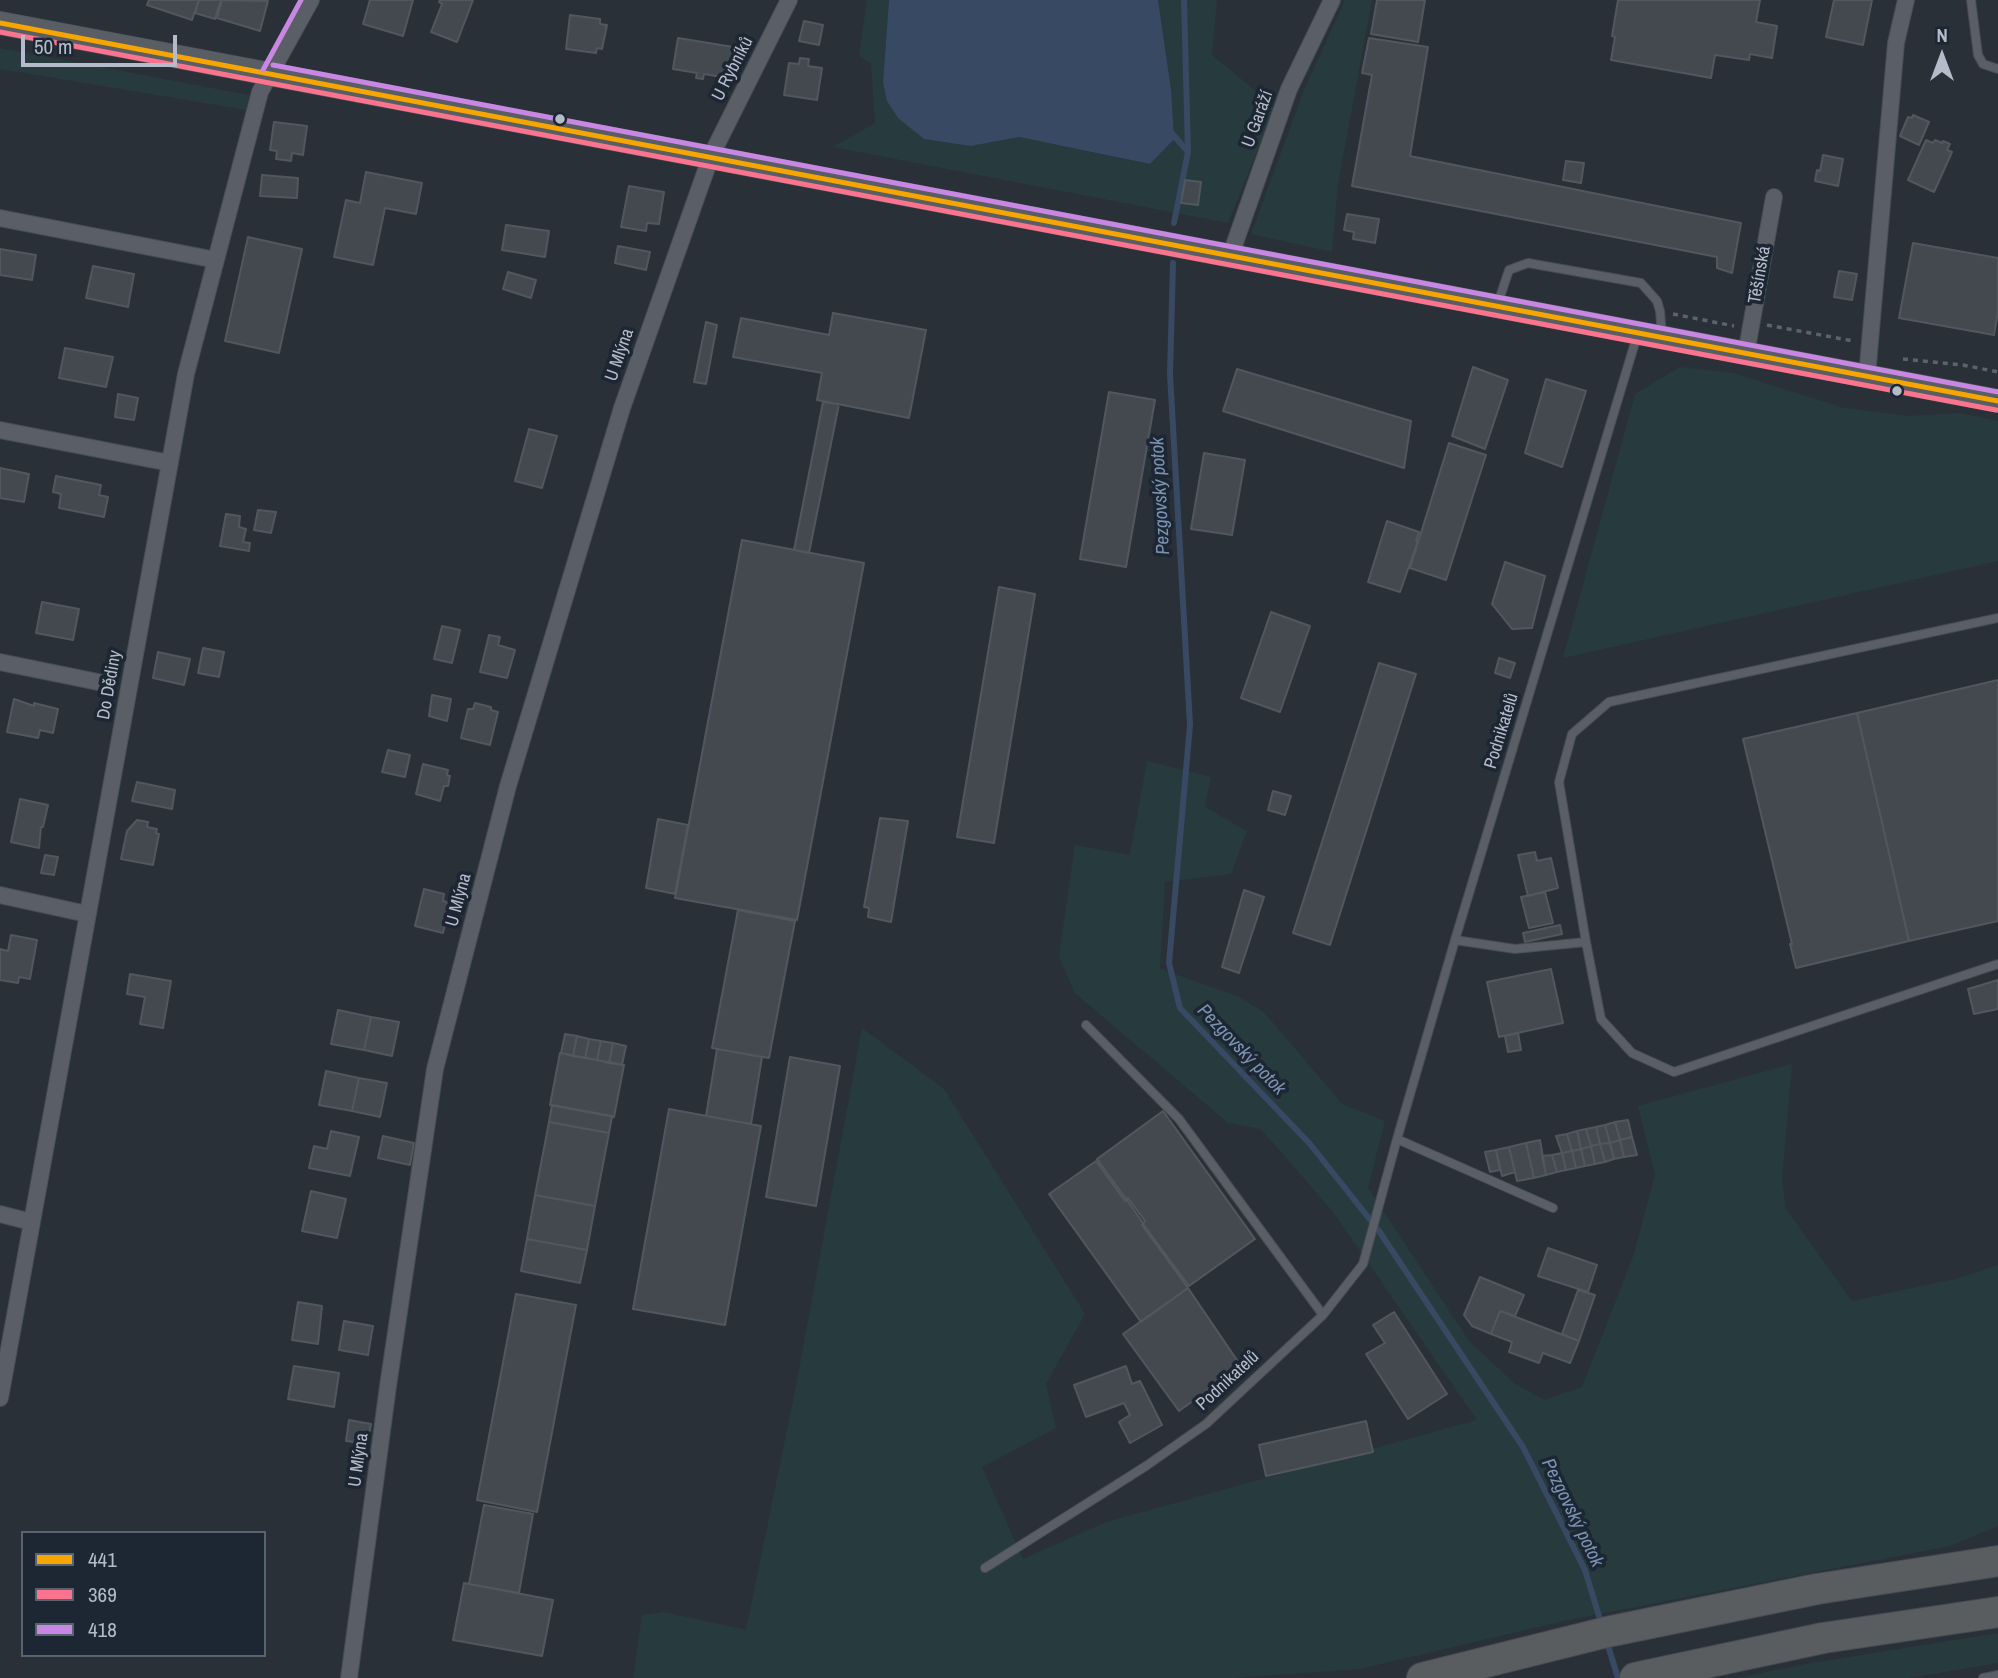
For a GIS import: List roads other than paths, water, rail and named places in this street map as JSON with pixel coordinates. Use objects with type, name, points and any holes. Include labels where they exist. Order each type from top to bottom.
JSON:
[{"type":"highway","points":[[1422,1678],[1607,1632],[1817,1589],[1944,1569],[1993,1557]]},
{"type":"highway","points":[[1635,1678],[1823,1638],[1998,1612]]},
{"type":"main road","points":[[0,23],[1998,401]]},
{"type":"street","name":"Do Dědiny","points":[[0,1398],[186,374],[256,104],[311,0]]},
{"type":"street","name":"U Rybníků","points":[[710,156],[789,0]]},
{"type":"street","name":"U Garáží","points":[[1231,254],[1289,89],[1332,0]]},
{"type":"street","points":[[1867,376],[1896,44],[1906,0]]},
{"type":"street","name":"U Mlýna","points":[[349,1678],[388,1386],[435,1069],[508,786],[621,408],[710,156]]},
{"type":"street","name":"Těšínská","points":[[1746,354],[1774,197]]},
{"type":"street","points":[[0,218],[216,260]]},
{"type":"street","points":[[0,430],[170,463]]},
{"type":"street","name":"Do Dědiny","points":[[0,662],[98,682]]},
{"type":"street","points":[[0,895],[87,914]]},
{"type":"street","points":[[0,1214],[31,1222]]},
{"type":"lane","points":[[1972,0],[1978,55],[1983,64],[1998,69]]},
{"type":"lane","points":[[1498,305],[1509,270],[1528,263],[1641,283],[1657,301],[1661,311],[1662,338]]},
{"type":"lane","name":"Podnikatelů","points":[[985,1569],[1146,1466],[1206,1424],[1323,1315],[1363,1264],[1455,940],[1638,333]]},
{"type":"lane","points":[[1998,618],[1609,702],[1572,734],[1559,782],[1601,1019],[1632,1053],[1674,1072],[1998,964]]},
{"type":"lane","points":[[1455,940],[1515,948],[1586,942]]},
{"type":"lane","points":[[1086,1025],[1179,1119],[1323,1315]]},
{"type":"lane","points":[[1398,1139],[1553,1208]]},
{"type":"lane","points":[[1983,1678],[1998,1675]]},
{"type":"water","points":[[889,0],[1158,0],[1171,89],[1174,139],[1150,164],[1019,137],[971,146],[924,139],[898,118],[887,101],[883,82]]},
{"type":"waterway","name":"Pezgovský potok","points":[[1174,223],[1188,152],[1184,0]]},
{"type":"waterway","points":[[1170,131],[1188,152]]},
{"type":"waterway","name":"Pezgovský potok","points":[[1173,263],[1170,374],[1190,725],[1169,963],[1180,1008],[1310,1144],[1379,1231],[1523,1447],[1585,1570],[1602,1626]]},
{"type":"waterway","name":"Pezgovský potok","points":[[1606,1639],[1618,1678]]}]
